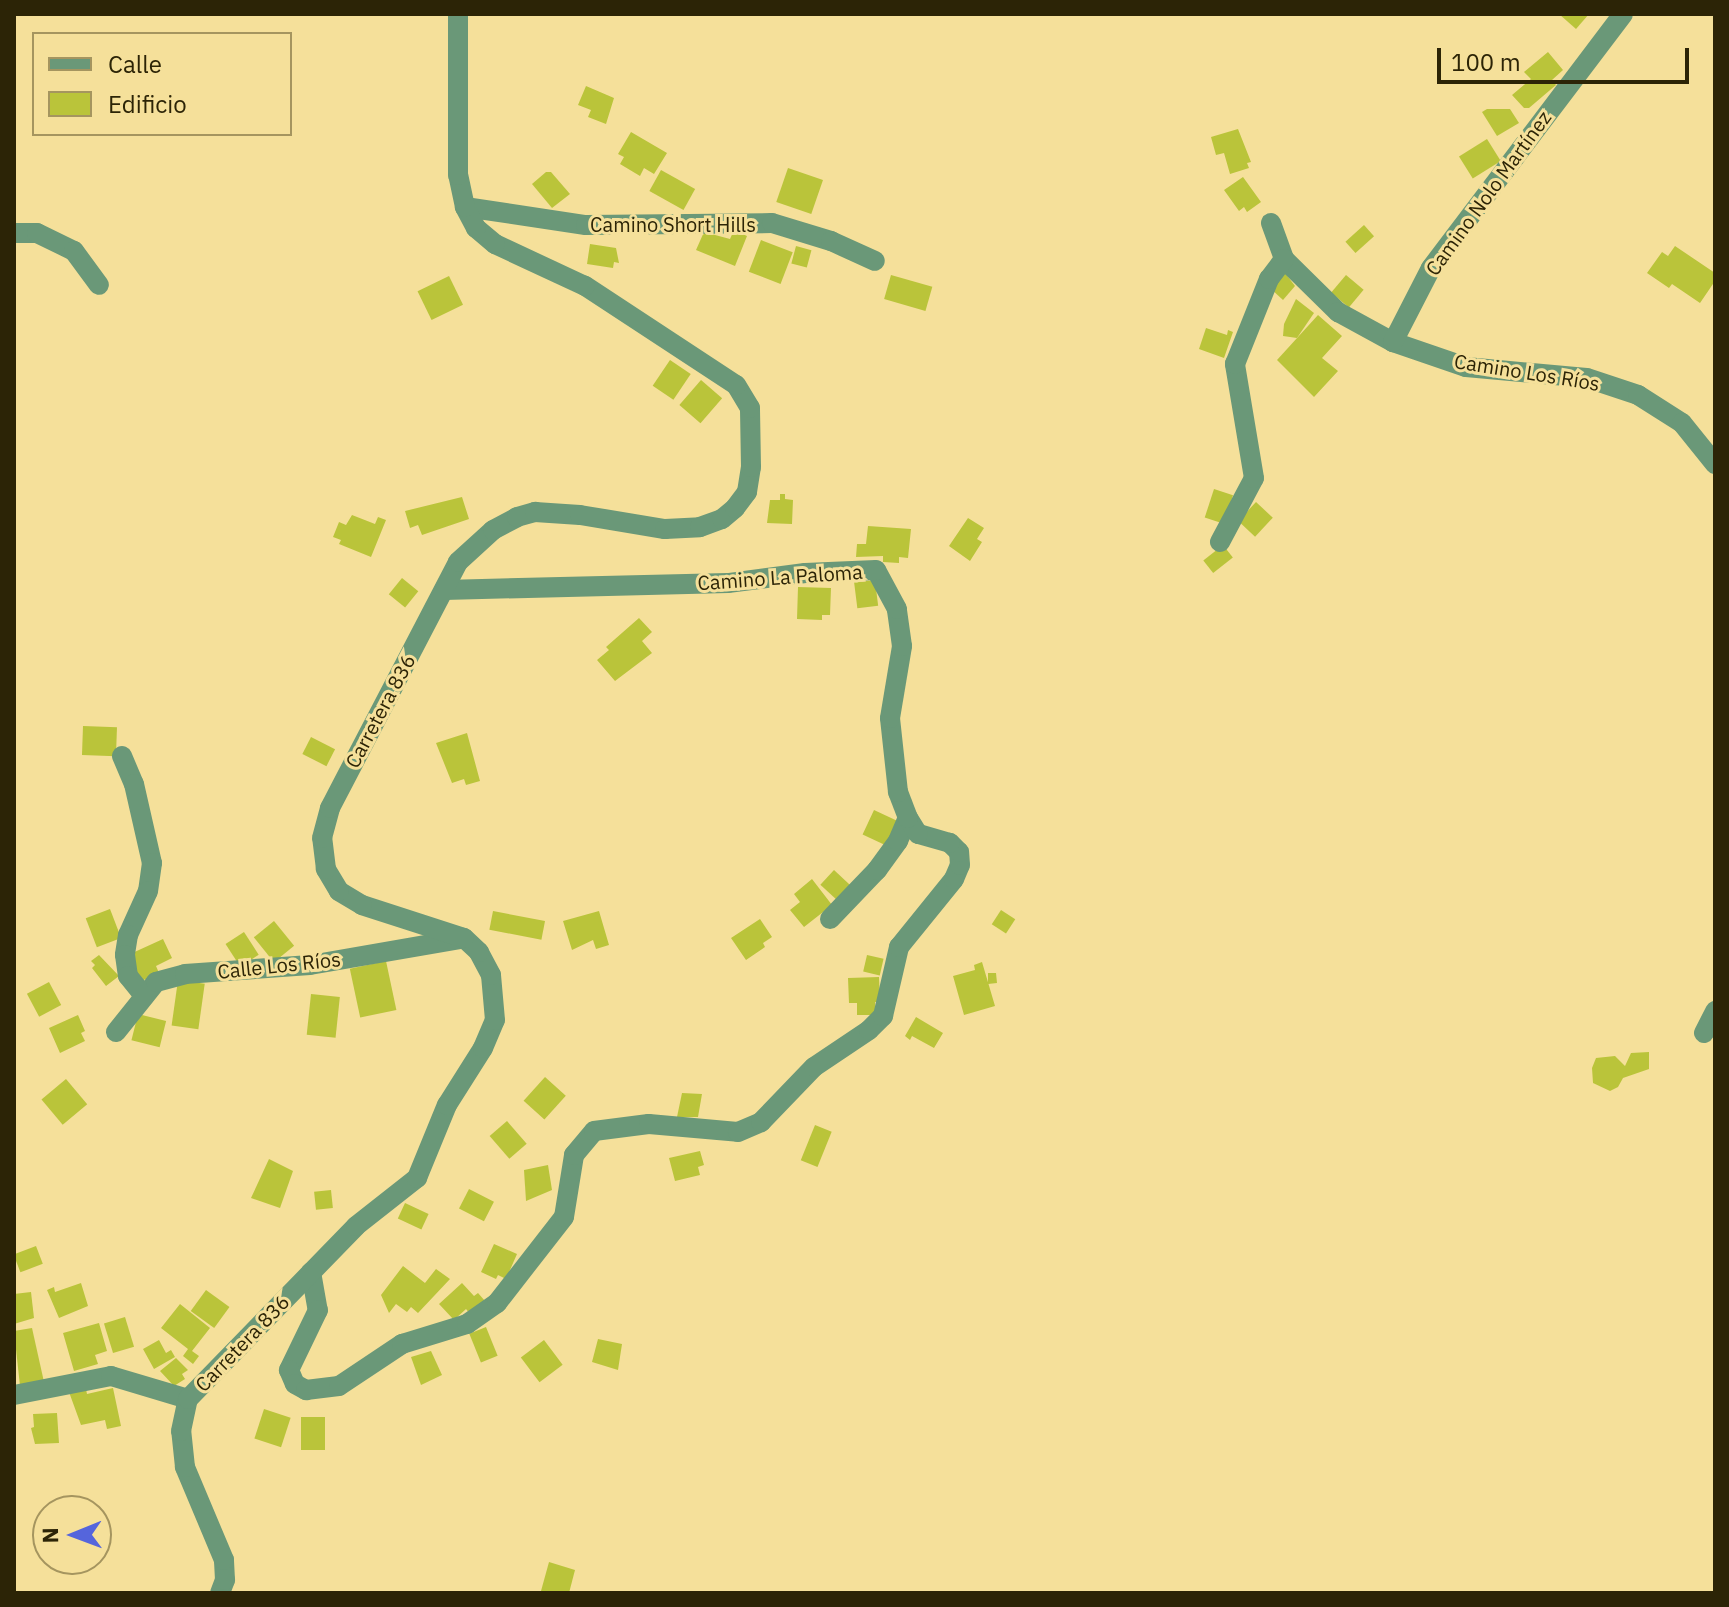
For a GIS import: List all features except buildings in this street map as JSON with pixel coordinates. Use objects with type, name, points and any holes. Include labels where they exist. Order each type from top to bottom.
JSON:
[{"type":"street","name":"Carretera 836","points":[[220,1593],[225,1580],[224,1560],[185,1467],[181,1431],[188,1399],[356,1226],[417,1178],[447,1105],[483,1048],[495,1020],[496,999],[491,975],[479,952],[464,938],[362,905],[339,891],[326,869],[322,838],[330,808],[342,782],[458,562],[493,530],[517,517],[535,512],[580,515],[665,529],[700,527],[722,519],[735,508],[747,492],[751,467],[750,408],[736,385],[585,286],[495,244],[476,228],[465,207],[458,175],[458,14]]},
{"type":"street","name":"Camino Nolo Martínez","points":[[1393,342],[1431,268],[1623,14]]},
{"type":"street","name":"Camino Short Hills","points":[[465,207],[586,225],[772,223],[831,241],[875,261]]},
{"type":"street","name":"Camino Los Ríos","points":[[1271,223],[1284,259],[1338,312],[1393,342],[1466,367],[1587,378],[1638,395],[1682,423],[1715,464]]},
{"type":"street","points":[[14,233],[37,233],[74,251],[99,285]]},
{"type":"street","points":[[1220,542],[1254,478],[1235,364],[1269,279],[1284,259]]},
{"type":"street","name":"Camino La Paloma","points":[[444,590],[728,583],[805,573],[876,570],[897,609],[902,646],[890,718],[898,792],[908,818]]},
{"type":"street","points":[[122,756],[134,784],[152,863],[148,891],[128,935],[125,955],[128,976],[144,996]]},
{"type":"street","points":[[830,919],[877,870],[898,841],[908,818]]},
{"type":"street","points":[[311,1272],[318,1310],[289,1370],[295,1384],[306,1390],[339,1386],[402,1344],[467,1324],[497,1303],[564,1217],[574,1155],[594,1131],[649,1124],[738,1132],[761,1122],[814,1067],[869,1030],[883,1016],[899,947],[954,879],[960,865],[959,852],[950,843],[918,834],[908,818]]},
{"type":"street","name":"Calle Los Ríos","points":[[116,1032],[156,982],[185,974],[310,965],[464,938]]},
{"type":"street","points":[[1704,1033],[1715,1011]]},
{"type":"street","points":[[14,1395],[111,1376],[188,1399]]}]
